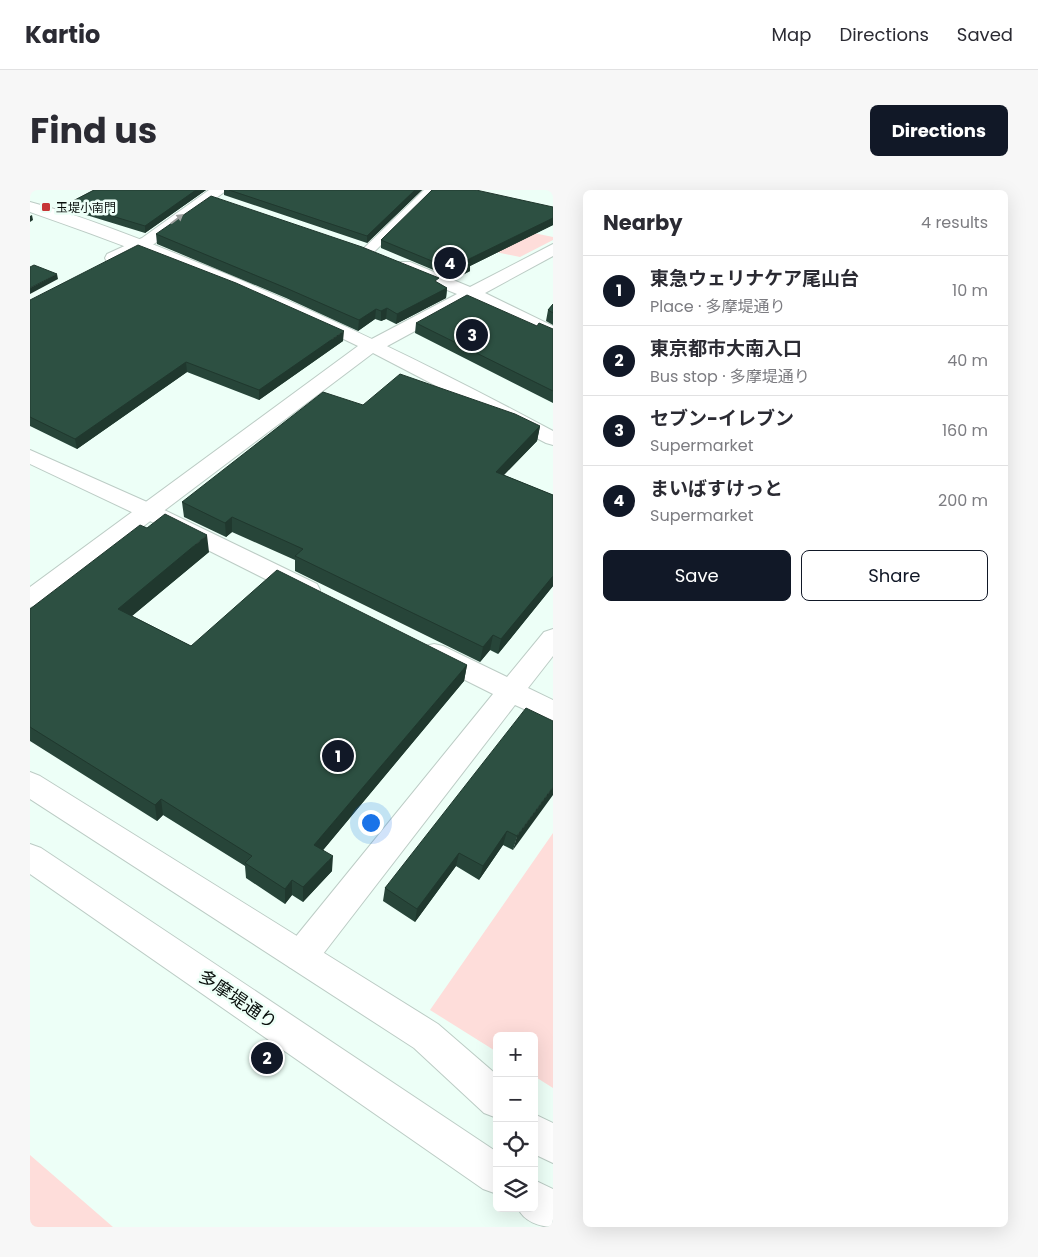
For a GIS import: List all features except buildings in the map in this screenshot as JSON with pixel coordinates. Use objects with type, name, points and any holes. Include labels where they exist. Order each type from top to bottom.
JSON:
[{"type":"street","points":[[96,268],[148,241],[219,197]]},
{"type":"street","points":[[30,207],[188,264],[282,304],[373,346],[553,439]]},
{"type":"street","points":[[350,245],[471,293],[553,333]]},
{"type":"street","points":[[30,599],[344,364],[373,346],[553,249]]},
{"type":"street","points":[[30,456],[148,511],[326,599]]},
{"type":"street","points":[[301,956],[553,638]]},
{"type":"street","points":[[415,643],[553,712]]},
{"type":"street","points":[[30,784],[426,1036],[493,1096]]},
{"type":"street","name":"多摩堤通り","points":[[30,857],[493,1172]]},
{"type":"street","points":[[538,1135],[553,1144]]},
{"type":"street","points":[[538,1203],[553,1212]]},
{"type":"lane","points":[[368,251],[430,190]]},
{"type":"shaded area","points":[[417,209],[553,237],[553,240],[520,257],[396,231]]},
{"type":"shaded area","points":[[553,833],[553,1088],[538,1079],[538,1032],[493,1032],[493,1049],[430,1010]]},
{"type":"shaded area","points":[[30,1155],[113,1227],[30,1227]]},
{"type":"place","name":"玉堤小南門","points":[[46,207]]},
{"type":"place","name":"まいばすけっと","points":[[450,263]]},
{"type":"place","name":"セブン-イレブン","points":[[472,335]]},
{"type":"place","name":"東急ウェリナケア尾山台","points":[[338,756]]},
{"type":"place","name":"東京都市大南入口","points":[[267,1058]]}]
